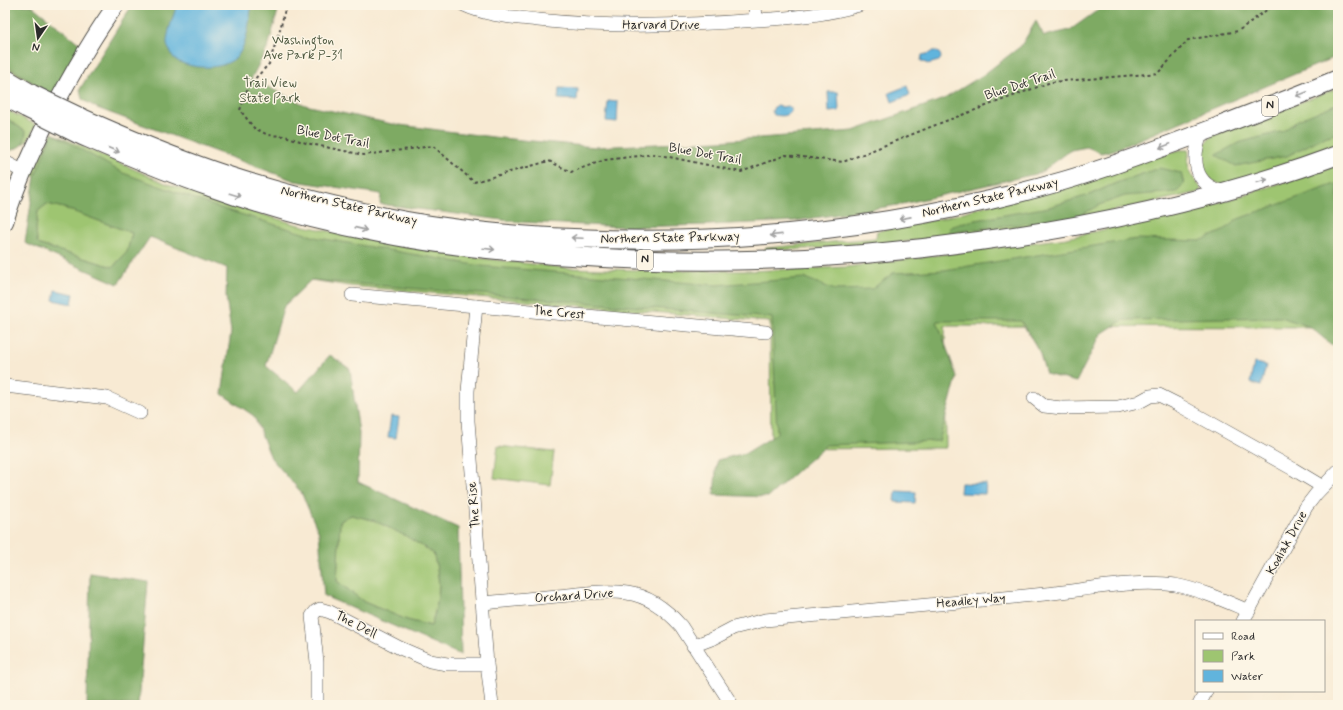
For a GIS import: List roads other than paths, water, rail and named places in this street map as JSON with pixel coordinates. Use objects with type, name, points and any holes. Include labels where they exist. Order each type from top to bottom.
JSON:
[{"type":"highway","name":"Northern State Parkway","points":[[5,78],[29,101]]},
{"type":"highway","name":"Northern State Parkway","points":[[80,126],[198,166],[293,195],[376,215],[459,229],[525,236],[627,241],[692,240],[758,237],[820,231],[901,219],[974,204],[1064,181],[1138,156],[1338,79]]},
{"type":"highway","name":"Northern State Parkway","points":[[5,97],[29,101],[80,126],[147,164],[211,188],[314,218],[379,233],[444,244],[514,252],[662,261],[757,261],[813,258],[933,248],[1026,235],[1129,216],[1224,192],[1287,174],[1338,156]]},
{"type":"main road","points":[[5,222],[32,150],[69,78],[110,7]]},
{"type":"street","name":"Harvard Drive","points":[[464,5],[472,9],[497,15],[565,23],[634,26],[696,25],[787,19],[847,9],[859,5]]},
{"type":"street","points":[[755,5],[756,20]]},
{"type":"street","points":[[1202,132],[1197,143],[1196,168],[1210,186],[1224,192]]},
{"type":"street","points":[[5,162],[24,172]]},
{"type":"street","name":"The Crest","points":[[352,296],[766,332]]},
{"type":"street","name":"The Rise","points":[[476,306],[468,391],[468,422],[487,664],[492,705]]},
{"type":"street","points":[[5,386],[107,398],[140,413]]},
{"type":"street","points":[[1034,398],[1044,406],[1062,408],[1118,407],[1139,402],[1150,396],[1159,395],[1323,487]]},
{"type":"street","name":"Kodiak Drive","points":[[1246,616],[1306,507],[1338,471]]},
{"type":"street","name":"Headley Way","points":[[694,646],[733,628],[765,620],[1127,585],[1174,585],[1202,592],[1246,616]]},
{"type":"street","name":"Orchard Drive","points":[[482,603],[602,592],[627,593],[644,598],[662,608],[680,626],[732,705]]},
{"type":"street","name":"The Dell","points":[[317,705],[317,662],[312,616],[320,609],[330,612],[400,648],[430,661],[447,664],[487,664]]},
{"type":"street","points":[[1199,705],[1206,692]]},
{"type":"water","points":[[177,5],[249,5],[251,9],[244,44],[234,60],[218,66],[200,67],[191,66],[175,59],[167,45],[167,40],[170,25]]},
{"type":"water","points":[[933,51],[940,53],[941,58],[939,61],[928,64],[921,61],[922,55]]},
{"type":"water","points":[[907,86],[910,95],[892,102],[889,93]]},
{"type":"water","points":[[559,88],[578,89],[577,100],[558,99]]},
{"type":"water","points":[[828,92],[838,92],[839,111],[829,112]]},
{"type":"water","points":[[608,101],[618,102],[617,122],[606,121]]},
{"type":"water","points":[[788,106],[791,108],[791,112],[781,116],[774,115],[772,111],[774,107]]},
{"type":"water","points":[[55,290],[74,294],[72,304],[53,300]]},
{"type":"water","points":[[1254,363],[1266,365],[1261,386],[1250,383]]},
{"type":"water","points":[[391,416],[399,417],[396,438],[388,437]]},
{"type":"water","points":[[961,483],[986,484],[985,494],[960,493]]},
{"type":"water","points":[[896,491],[916,492],[915,503],[895,502]]},
{"type":"park label","name":"Washington Ave Park P-31","points":[[303,48]]},
{"type":"park label","name":"Trail View State Park","points":[[270,90]]}]
